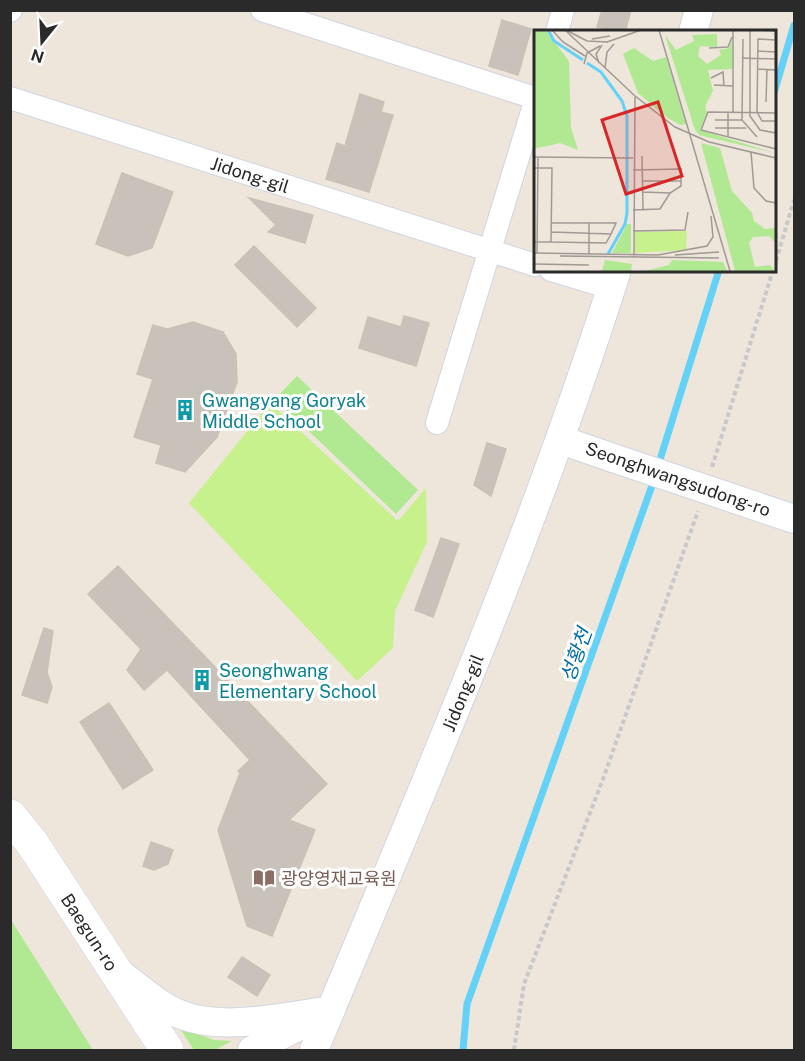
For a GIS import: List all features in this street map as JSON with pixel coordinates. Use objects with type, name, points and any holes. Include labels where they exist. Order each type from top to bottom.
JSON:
[{"type":"main road","name":"Baegun-ro","points":[[10,816],[32,843],[167,1050]]},
{"type":"street","points":[[262,10],[534,100]]},
{"type":"street","points":[[558,30],[563,10]]},
{"type":"street","points":[[694,30],[699,10]]},
{"type":"street","name":"Jidong-gil","points":[[10,98],[534,265]]},
{"type":"street","points":[[437,423],[534,103]]},
{"type":"street","name":"Jidong-gil","points":[[314,1050],[366,930],[561,440],[614,279],[565,272]]},
{"type":"street","name":"Seonghwangsudong-ro","points":[[561,440],[616,459],[712,499],[795,519]]},
{"type":"street","points":[[114,969],[168,1009],[211,1022],[253,1022],[331,1010]]},
{"type":"street","points":[[252,1050],[331,1010]]},
{"type":"path","points":[[775,263],[795,200]]},
{"type":"path","points":[[711,469],[772,272]]},
{"type":"path","points":[[514,1050],[524,984],[712,499]]},
{"type":"green space","points":[[297,376],[418,490],[396,514],[275,399]]},
{"type":"green space","points":[[270,403],[398,521],[426,488],[427,542],[395,611],[393,648],[357,681],[189,503]]},
{"type":"green space","points":[[11,920],[93,1050],[11,1050]]},
{"type":"green space","points":[[179,1027],[214,1040],[232,1041],[215,1050],[194,1050]]},
{"type":"building","points":[[602,10],[631,10],[626,30],[597,27]]},
{"type":"building","points":[[502,20],[531,29],[518,75],[489,66]]},
{"type":"building","points":[[360,94],[384,102],[381,112],[393,115],[369,192],[326,179],[337,143],[345,146]]},
{"type":"building","points":[[122,173],[173,192],[152,248],[128,256],[96,244]]},
{"type":"building","points":[[249,198],[313,215],[305,243],[268,232],[276,225]]},
{"type":"building","points":[[254,246],[316,308],[297,327],[235,265]]},
{"type":"building","points":[[404,316],[429,323],[416,366],[359,348],[368,317],[401,327]]},
{"type":"building","name":"Gwangyang Goryak Middle School","points":[[193,322],[223,332],[236,354],[237,382],[217,437],[185,472],[156,463],[161,445],[134,437],[153,379],[137,374],[153,325],[167,329]]},
{"type":"building","points":[[487,443],[506,449],[491,496],[474,485]]},
{"type":"building","points":[[441,538],[459,544],[433,617],[415,610]]},
{"type":"building","name":"Seonghwang Elementary School","points":[[118,566],[327,784],[289,820],[315,830],[272,936],[247,926],[218,830],[240,773],[238,771],[250,760],[167,670],[144,690],[127,670],[141,649],[88,594]]},
{"type":"building","points":[[44,628],[53,631],[47,672],[52,687],[47,703],[22,695]]},
{"type":"building","points":[[109,703],[153,770],[123,789],[80,722]]},
{"type":"building","points":[[151,842],[173,850],[168,864],[154,870],[143,866]]},
{"type":"building","points":[[242,957],[270,975],[257,996],[228,977]]},
{"type":"waterway","name":"성황천","points":[[775,90],[794,25]]},
{"type":"waterway","name":"성황천","points":[[658,466],[718,272]]},
{"type":"waterway","name":"성황천","points":[[463,1050],[467,1004],[654,480]]},
{"type":"place","name":"Gwangyang Goryak Middle School","points":[[185,410]]},
{"type":"place","name":"Seonghwang Elementary School","points":[[202,680]]},
{"type":"place","name":"광양영재교육원","points":[[264,878]]}]
